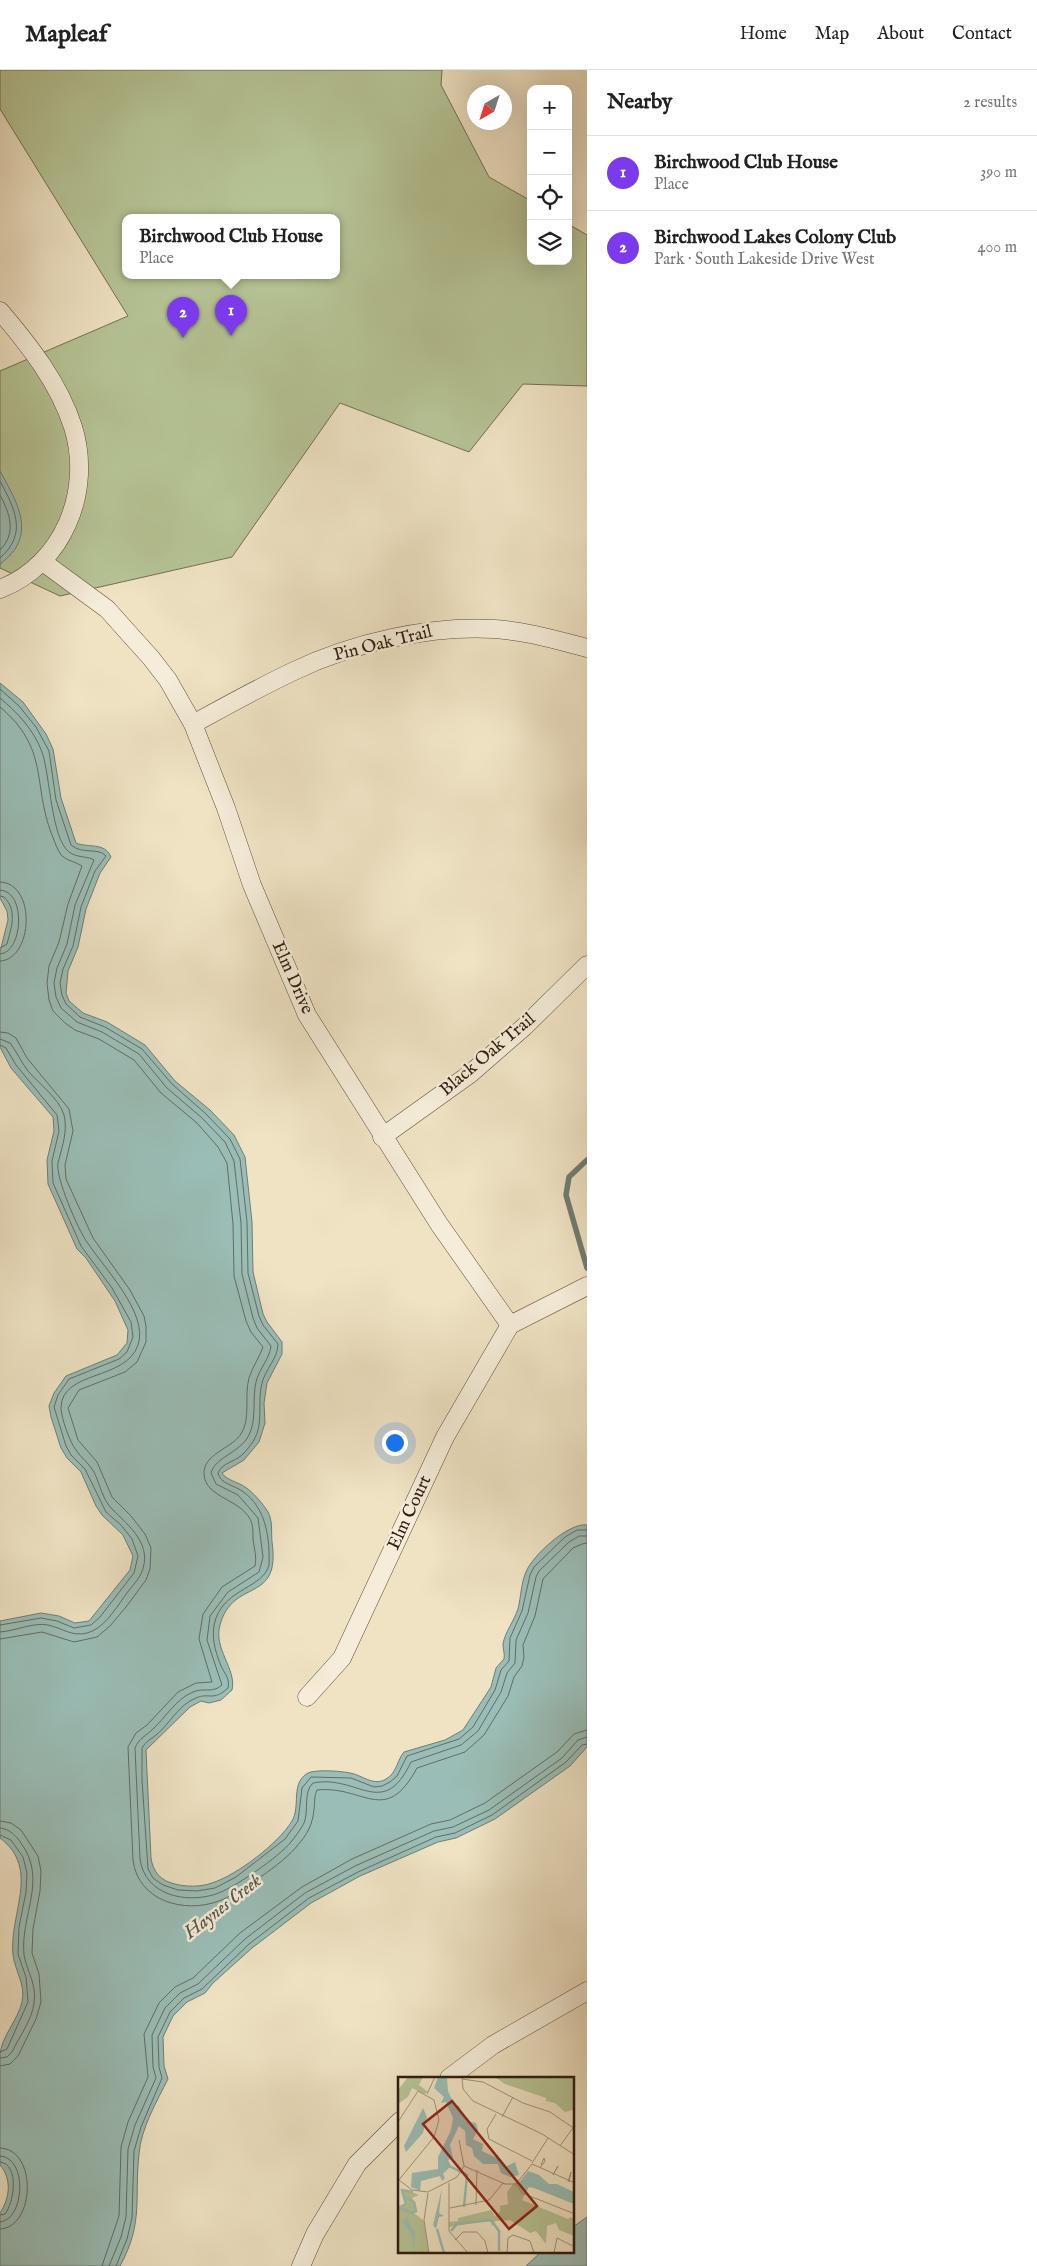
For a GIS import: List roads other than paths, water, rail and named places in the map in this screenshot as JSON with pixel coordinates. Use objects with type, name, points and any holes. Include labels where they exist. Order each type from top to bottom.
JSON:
[{"type":"street","points":[[0,311],[41,364],[56,388],[73,427],[79,471],[72,512],[64,532],[43,562],[23,578],[0,589]]},
{"type":"street","name":"Elm Drive","points":[[43,562],[107,609],[168,680],[193,724],[226,808],[252,886],[307,1015],[382,1137],[439,1224],[510,1325]]},
{"type":"street","name":"Pin Oak Trail","points":[[193,724],[296,670],[342,653],[390,639],[445,630],[494,629],[546,636],[587,648]]},
{"type":"street","name":"Black Oak Trail","points":[[382,1137],[470,1074],[524,1027],[587,965]]},
{"type":"street","points":[[510,1325],[587,1286]]},
{"type":"street","name":"Elm Court","points":[[307,1697],[342,1658],[445,1437],[510,1325]]},
{"type":"street","points":[[450,2077],[493,2046],[587,1991]]},
{"type":"street","points":[[301,2266],[315,2234],[357,2164],[398,2123]]},
{"type":"water","points":[[0,471],[18,508],[21,519],[21,531],[19,542],[12,553],[0,564]]},
{"type":"water","name":"Haynes Creek","points":[[0,683],[23,702],[46,734],[53,749],[61,798],[76,843],[105,849],[111,857],[100,873],[86,909],[78,947],[68,971],[66,993],[69,1001],[83,1013],[107,1022],[145,1045],[175,1081],[210,1110],[234,1135],[245,1157],[252,1222],[253,1272],[263,1314],[282,1342],[282,1354],[267,1383],[264,1403],[265,1423],[259,1442],[244,1460],[222,1473],[248,1489],[258,1498],[270,1516],[273,1562],[270,1575],[263,1583],[235,1601],[226,1610],[220,1625],[220,1642],[233,1682],[232,1690],[221,1700],[209,1703],[201,1701],[190,1707],[146,1750],[151,1858],[158,1875],[170,1883],[189,1886],[208,1884],[222,1879],[245,1866],[268,1848],[286,1830],[295,1815],[299,1783],[308,1773],[338,1771],[378,1782],[382,1781],[395,1770],[404,1752],[445,1740],[463,1730],[491,1687],[496,1668],[504,1659],[504,1640],[518,1609],[523,1581],[530,1565],[543,1549],[561,1534],[579,1526],[587,1525],[587,1747],[570,1766],[495,1819],[456,1838],[438,1842],[360,1876],[311,1903],[252,1948],[213,1983],[205,1993],[187,2002],[173,2016],[163,2037],[164,2066],[168,2079],[150,2115],[140,2144],[135,2223],[128,2250],[120,2266],[0,2266],[0,2213],[8,2195],[8,2182],[0,2165],[0,2055],[3,2042],[20,2009],[23,1990],[13,1955],[13,1939],[21,1878],[19,1863],[12,1850],[0,1838],[0,1621],[41,1613],[59,1616],[75,1623],[89,1621],[130,1570],[133,1556],[123,1535],[102,1515],[96,1506],[81,1472],[67,1458],[61,1448],[49,1406],[54,1393],[66,1376],[117,1355],[127,1343],[128,1330],[115,1301],[86,1258],[77,1249],[48,1184],[47,1160],[54,1131],[53,1117],[11,1068],[0,1047],[0,952],[8,920],[7,911],[0,898]]},
{"type":"water","points":[[587,2217],[587,2266],[526,2266],[539,2254],[574,2254],[574,2226]]},
{"type":"waterway","points":[[587,1160],[569,1177],[566,1195],[587,1268]]},
{"type":"place","name":"Birchwood Club House","points":[[231,336]]},
{"type":"place","name":"Birchwood Lakes Colony Club","points":[[183,338]]}]
